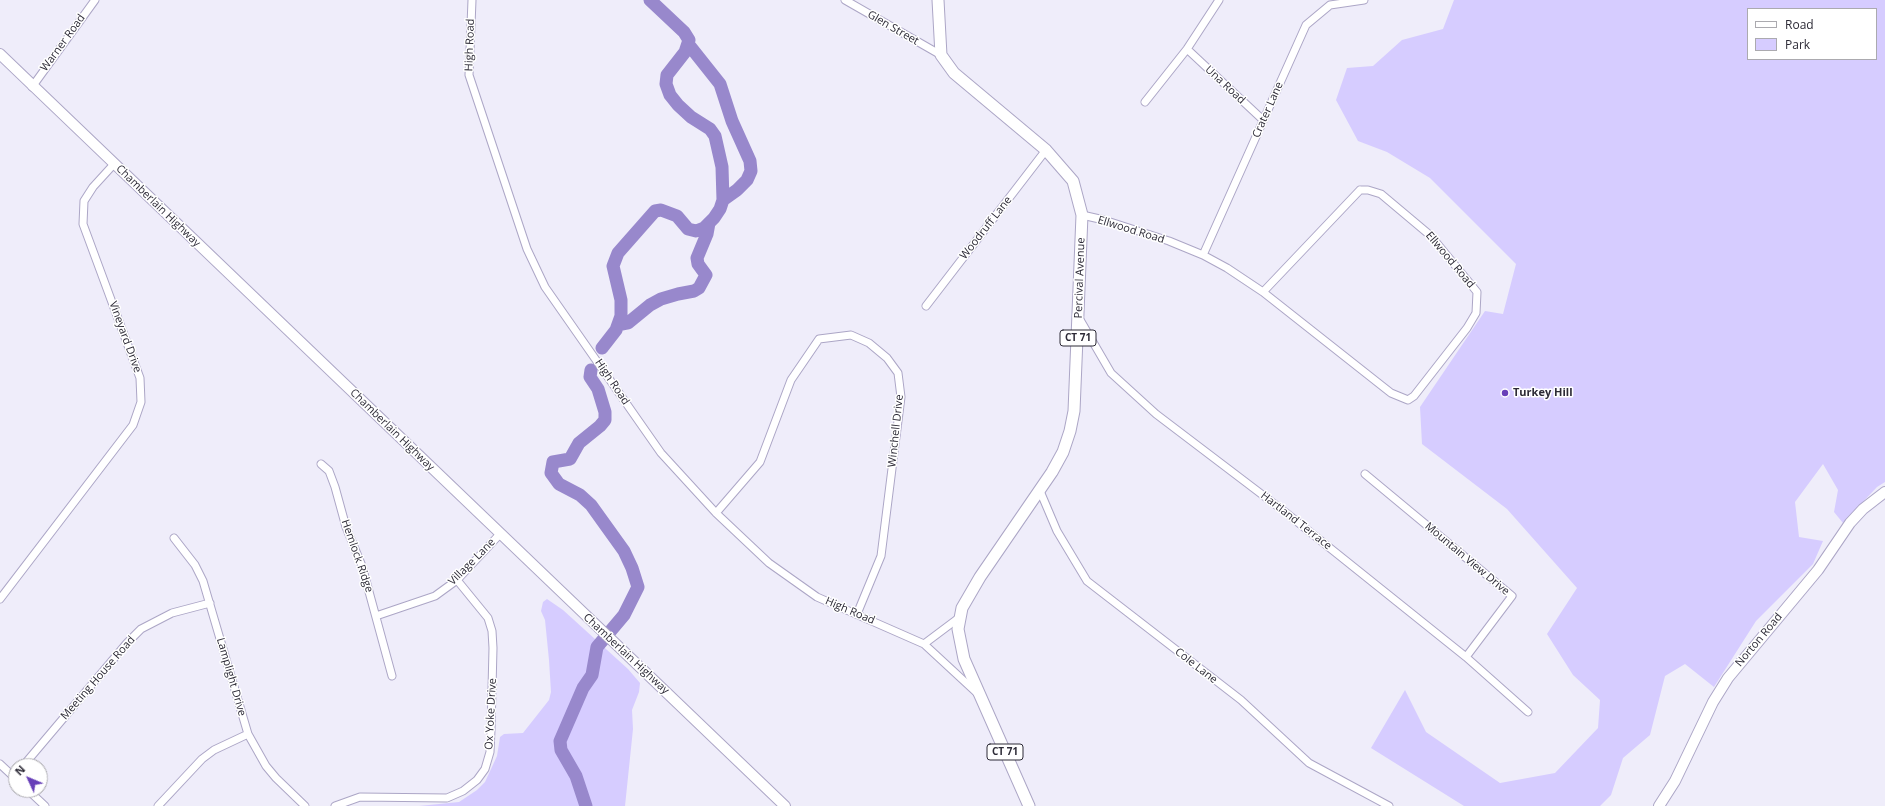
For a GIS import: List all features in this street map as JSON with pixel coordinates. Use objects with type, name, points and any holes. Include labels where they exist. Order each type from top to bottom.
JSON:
[{"type":"main road","name":"Percival Avenue","points":[[938,0],[942,55],[954,74],[1046,150],[1073,181],[1082,215],[1079,318],[1074,411],[1070,431],[1063,452],[1040,491],[980,578],[962,608],[960,617],[960,644],[964,659],[981,698]]},
{"type":"main road","name":"Chamberlain Highway","points":[[0,54],[32,87],[785,806]]},
{"type":"main road","name":"Norton Road","points":[[1659,806],[1675,781],[1713,702],[1738,664],[1818,570],[1850,523],[1863,509],[1885,492]]},
{"type":"main road","name":"High Road","points":[[981,698],[1029,806]]},
{"type":"street","name":"Warner Road","points":[[32,87],[95,0]]},
{"type":"street","name":"High Road","points":[[472,0],[469,75],[485,129],[533,264],[553,298],[662,453],[716,513],[769,563],[817,597],[924,644],[981,698]]},
{"type":"street","name":"Glen Street","points":[[845,0],[942,55]]},
{"type":"street","points":[[1145,102],[1187,49],[1219,0]]},
{"type":"street","name":"Crater Lane","points":[[1203,255],[1306,25],[1330,5],[1364,0]]},
{"type":"street","name":"Una Road","points":[[1187,49],[1263,120]]},
{"type":"street","name":"Woodruff Lane","points":[[926,306],[1046,150]]},
{"type":"street","name":"Vineyard Drive","points":[[0,599],[133,425],[141,402],[140,378],[83,224],[82,213],[84,201],[93,187],[114,164]]},
{"type":"street","name":"Ellwood Road","points":[[1082,215],[1104,220],[1169,241],[1203,255],[1227,268],[1263,292],[1398,398],[1408,400],[1414,396],[1467,328],[1476,313],[1477,304],[1476,292],[1472,285],[1431,236],[1381,194],[1368,190],[1360,190],[1263,292]]},
{"type":"street","name":"Hartland Terrace","points":[[1079,318],[1111,373],[1156,414],[1291,517],[1466,657],[1528,712]]},
{"type":"street","name":"Winchell Drive","points":[[716,513],[760,462],[791,380],[819,339],[851,335],[869,343],[887,358],[898,373],[901,397],[881,556],[857,614]]},
{"type":"street","name":"Hemlock Ridge","points":[[321,464],[329,471],[336,487],[346,527],[362,566],[392,676]]},
{"type":"street","name":"Mountain View Drive","points":[[1365,474],[1512,596],[1466,657]]},
{"type":"street","name":"Cole Lane","points":[[1040,491],[1057,531],[1087,580],[1241,700],[1309,763],[1389,806]]},
{"type":"street","name":"Village Lane","points":[[376,616],[435,596],[457,580],[500,534]]},
{"type":"street","name":"Lamplight Drive","points":[[174,538],[200,576],[210,603],[248,734],[266,766],[276,778],[305,806]]},
{"type":"street","name":"Ox Yoke Drive","points":[[335,806],[360,797],[447,798],[463,791],[477,780],[485,769],[490,752],[494,648],[492,631],[488,618],[457,580]]},
{"type":"street","name":"Meeting House Road","points":[[30,758],[126,643],[141,629],[172,613],[210,603]]},
{"type":"street","points":[[924,644],[960,617]]},
{"type":"street","points":[[158,806],[202,759],[214,750],[248,734]]},
{"type":"street","points":[[0,764],[8,771]]},
{"type":"street","points":[[36,798],[45,806]]},
{"type":"green space","points":[[1454,0],[1885,0],[1885,482],[1877,487],[1843,523],[1834,512],[1838,490],[1823,464],[1795,502],[1799,537],[1823,541],[1813,564],[1756,621],[1714,687],[1685,664],[1665,676],[1650,735],[1623,758],[1611,795],[1600,806],[1464,806],[1371,748],[1405,690],[1426,732],[1500,783],[1555,773],[1598,728],[1600,700],[1573,675],[1547,634],[1577,588],[1507,509],[1422,444],[1420,407],[1485,311],[1503,314],[1516,264],[1430,178],[1387,152],[1358,141],[1336,100],[1347,68],[1373,66],[1402,40],[1443,29]]},
{"type":"green space","points":[[547,599],[563,610],[628,669],[640,683],[639,692],[632,710],[633,729],[625,806],[419,806],[459,802],[477,790],[485,782],[497,756],[500,737],[504,734],[523,733],[549,700],[551,692],[549,660],[545,620],[541,611],[543,602]]},
{"type":"waterway","points":[[602,348],[616,330],[621,316],[621,300],[613,266],[618,253],[655,211],[661,210],[677,216],[688,229],[696,231],[704,228],[714,218],[720,209],[723,200],[722,167],[715,136],[710,129],[691,117],[678,105],[670,95],[666,84],[667,75],[685,52],[689,40],[684,32],[650,0]]},
{"type":"waterway","points":[[689,45],[720,84],[732,121],[750,161],[751,171],[747,180],[737,190],[723,200]]},
{"type":"waterway","points":[[618,325],[628,323],[650,305],[661,299],[694,291],[699,288],[706,275],[698,264],[697,258],[707,234],[709,223]]},
{"type":"waterway","points":[[586,806],[576,776],[561,750],[560,741],[583,688],[592,675],[597,647],[624,615],[638,587],[632,568],[624,551],[591,505],[580,495],[559,484],[551,473],[553,462],[570,459],[579,443],[605,420],[605,412],[598,389],[590,377],[591,370]]},
{"type":"place","name":"Turkey Hill","points":[[1505,393]]}]
